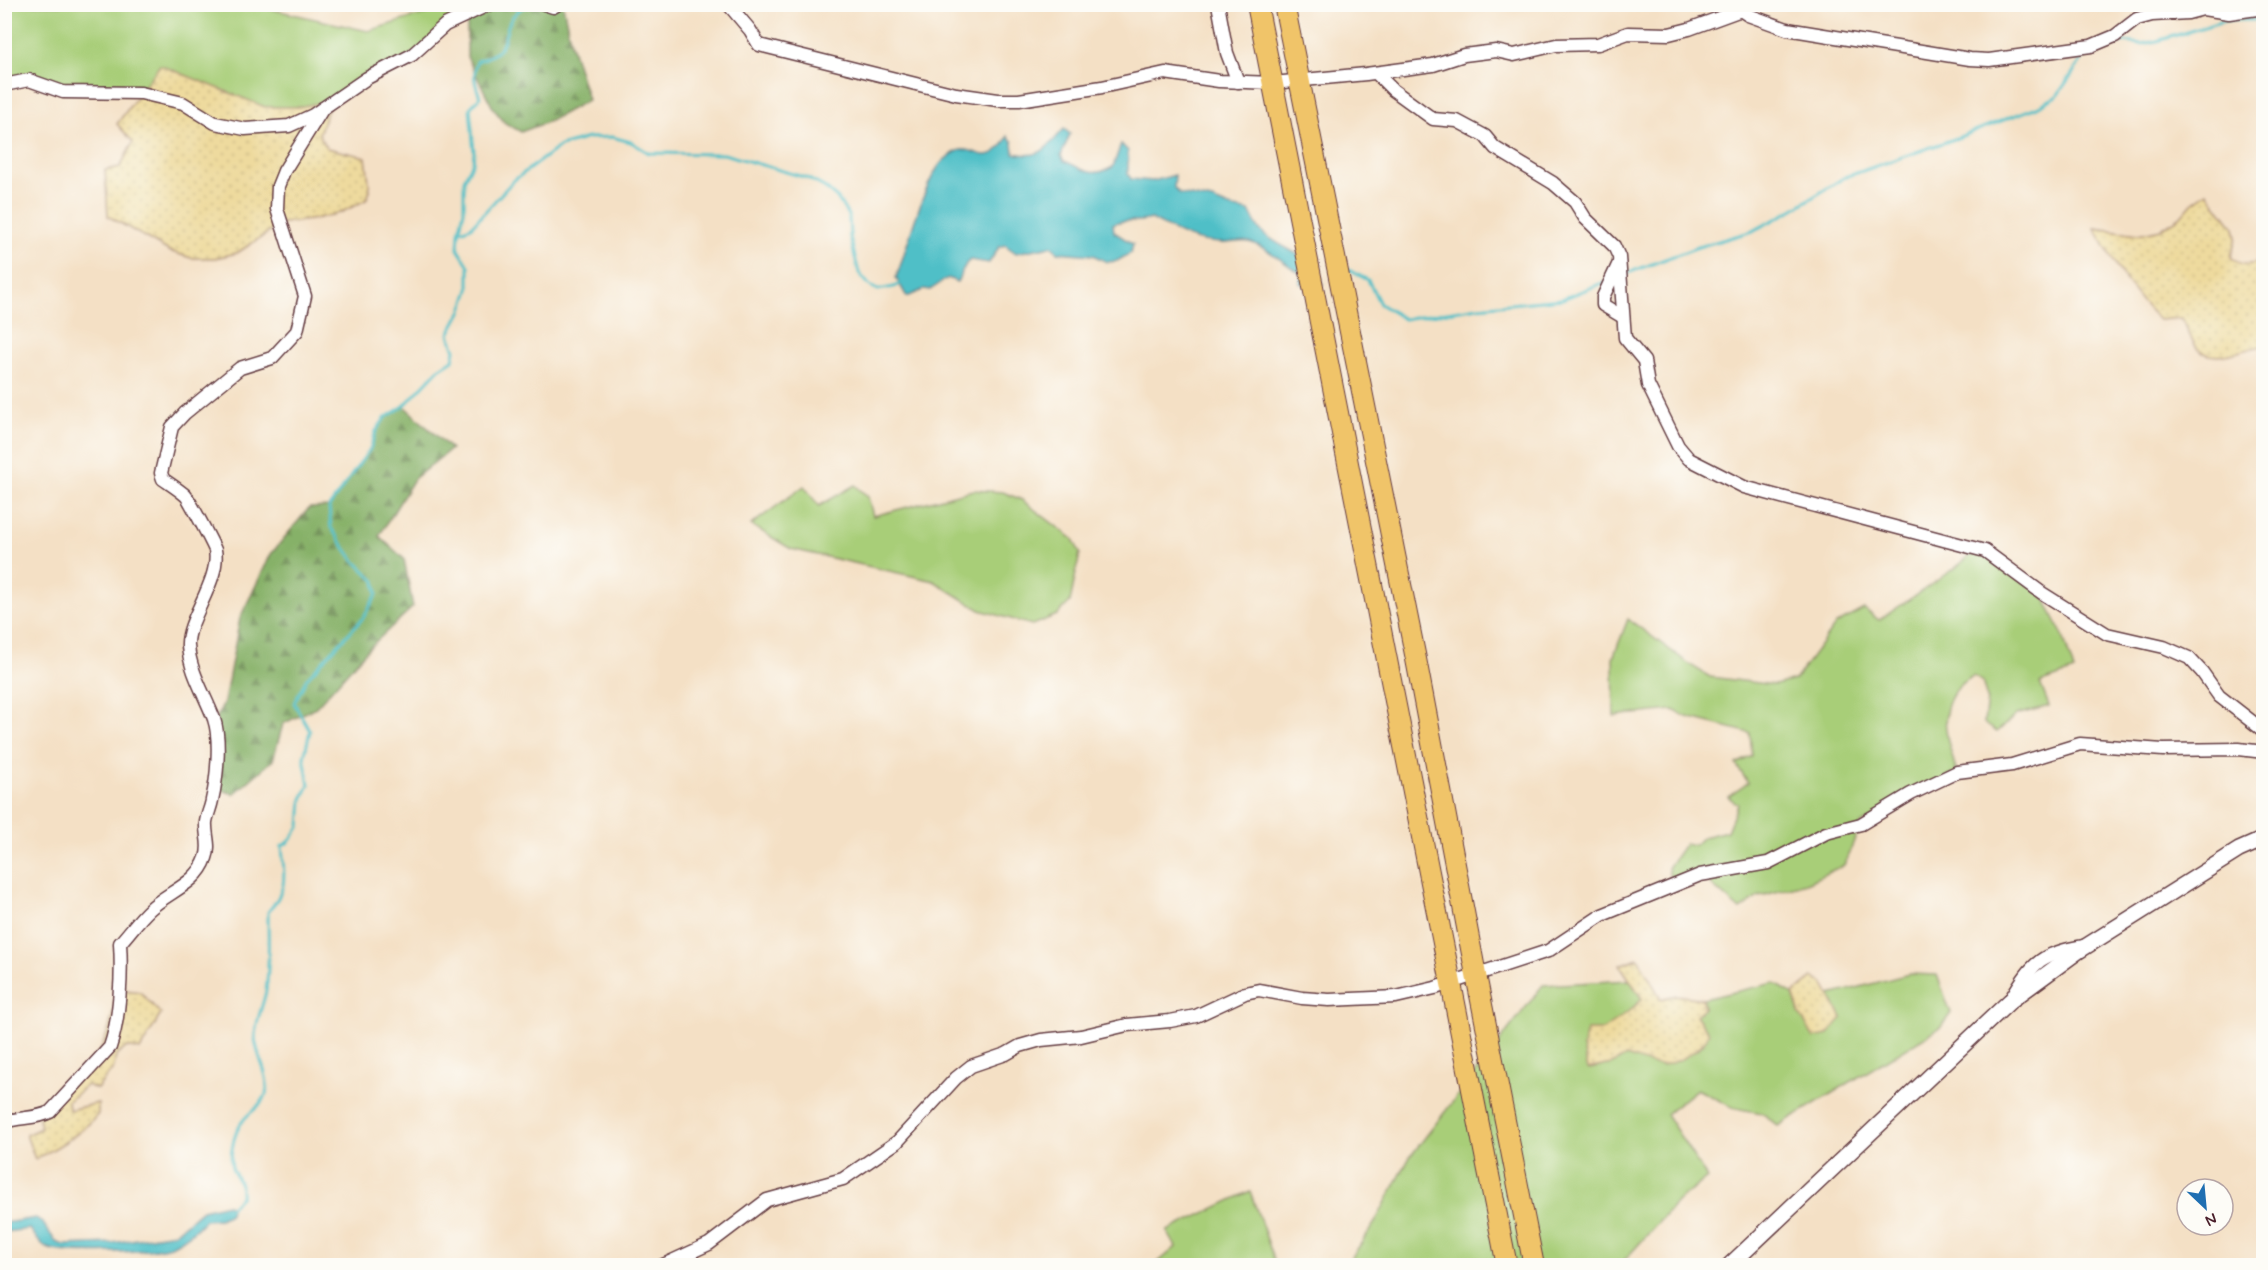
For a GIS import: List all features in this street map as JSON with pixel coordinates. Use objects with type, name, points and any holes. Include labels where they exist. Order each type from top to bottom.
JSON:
[{"type":"highway","points":[[1257,4],[1507,1266]]},
{"type":"highway","points":[[1284,4],[1416,659],[1534,1266]]},
{"type":"street","points":[[4,85],[28,80],[63,92],[141,93],[183,103],[215,123],[245,129],[289,126],[313,115],[367,78],[412,55],[445,25],[490,4]]},
{"type":"street","points":[[544,4],[553,7],[558,4]]},
{"type":"street","points":[[728,4],[750,30],[759,45],[975,97],[998,100],[1019,100],[1102,87],[1165,73],[1238,82],[1273,83],[1376,73],[1432,65],[1464,55],[1497,51],[1514,55],[1556,45],[1598,44],[1628,33],[1669,34],[1689,29],[1736,7],[1748,15],[1787,29],[1970,59],[1989,60],[2091,46],[2115,36],[2137,19],[2152,15],[2188,13],[2203,9],[2229,13],[2264,8]]},
{"type":"street","points":[[1218,4],[1227,53],[1238,82]]},
{"type":"street","points":[[1376,73],[1393,90],[1433,119],[1457,121],[1485,136],[1495,148],[1553,183],[1575,202],[1585,218],[1614,246],[1620,262],[1625,338],[1644,361],[1648,385],[1678,446],[1689,459],[1744,487],[1985,551],[2042,593],[2108,634],[2164,647],[2189,658],[2219,696],[2264,730]]},
{"type":"street","points":[[4,1122],[22,1117],[39,1118],[50,1112],[110,1047],[115,1034],[121,962],[120,943],[150,909],[191,880],[201,870],[206,857],[209,844],[206,822],[215,788],[216,738],[214,721],[194,671],[188,645],[212,577],[216,554],[213,543],[195,515],[191,501],[162,479],[161,473],[172,427],[185,413],[240,368],[272,358],[297,332],[305,296],[278,209],[278,186],[284,171],[322,108]]},
{"type":"street","points":[[1620,262],[1603,297],[1603,305],[1623,317]]},
{"type":"street","points":[[661,1266],[709,1244],[767,1200],[843,1179],[897,1142],[956,1078],[971,1066],[1006,1054],[1020,1046],[1041,1040],[1081,1036],[1127,1024],[1170,1021],[1197,1016],[1245,993],[1259,990],[1302,998],[1329,1000],[1396,997],[1476,975],[1548,951],[1602,915],[1700,875],[1768,863],[1826,833],[1861,824],[1911,794],[1957,772],[2012,765],[2080,744],[2163,750],[2239,749],[2264,752]]},
{"type":"street","points":[[1729,1266],[2010,1001],[2086,946],[2239,850],[2264,839]]},
{"type":"green space","points":[[5,5],[260,5],[368,31],[454,5],[467,5],[469,14],[412,55],[331,101],[298,107],[265,107],[239,98],[63,92],[29,80],[5,85]]},
{"type":"green space","points":[[467,5],[563,5],[571,44],[588,100],[550,121],[521,132],[505,123],[493,108],[467,57]]},
{"type":"green space","points":[[404,406],[451,449],[414,479],[379,536],[404,559],[413,607],[369,648],[316,707],[283,724],[273,760],[234,794],[215,788],[215,721],[224,702],[240,618],[271,554],[309,508],[329,507],[370,449],[376,431],[385,418]]},
{"type":"green space","points":[[855,485],[868,497],[873,516],[973,490],[1003,492],[1022,500],[1073,539],[1080,553],[1070,602],[1057,615],[1032,625],[980,610],[934,581],[791,549],[751,525],[804,486],[819,506]]},
{"type":"green space","points":[[1978,549],[2042,593],[2063,636],[2074,671],[2040,683],[2049,706],[2016,715],[1997,732],[1984,723],[1987,699],[1982,681],[1973,676],[1960,685],[1952,696],[1945,719],[1957,772],[1861,824],[1844,865],[1806,883],[1758,897],[1740,910],[1700,875],[1672,886],[1668,868],[1685,843],[1695,845],[1703,837],[1727,831],[1738,804],[1728,797],[1748,783],[1736,764],[1752,756],[1750,733],[1687,717],[1673,710],[1614,716],[1613,658],[1628,619],[1710,677],[1775,685],[1795,680],[1836,624],[1864,609],[1879,620],[1954,569]]},
{"type":"green space","points":[[1909,974],[1937,975],[1951,1013],[1941,1027],[1778,1126],[1762,1113],[1734,1108],[1697,1089],[1666,1114],[1707,1178],[1678,1201],[1620,1265],[1346,1266],[1374,1224],[1410,1157],[1543,985],[1630,980],[1642,999],[1583,1047],[1588,1069],[1612,1064],[1626,1056],[1662,1066],[1696,1015],[1704,1008],[1703,999],[1774,983],[1793,994],[1800,1015],[1842,1018],[1830,995]]},
{"type":"green space","points":[[1250,1191],[1276,1265],[1155,1265],[1176,1247],[1167,1231]]},
{"type":"sand","points":[[160,65],[265,107],[298,107],[331,101],[319,134],[327,148],[366,157],[370,191],[366,200],[340,213],[283,223],[237,253],[215,258],[191,258],[169,251],[108,216],[105,170],[120,167],[133,142],[117,124]]},
{"type":"sand","points":[[2207,192],[2234,227],[2236,238],[2231,257],[2246,264],[2263,261],[2263,346],[2221,356],[2205,354],[2198,349],[2182,318],[2159,320],[2123,277],[2095,228],[2138,234],[2161,229],[2180,217],[2192,203]]},
{"type":"sand","points":[[1638,958],[1661,999],[1676,995],[1703,999],[1704,1008],[1696,1015],[1709,1033],[1697,1049],[1684,1058],[1664,1065],[1655,1065],[1626,1056],[1612,1064],[1588,1069],[1583,1047],[1587,1030],[1603,1030],[1642,999],[1620,965]]},
{"type":"sand","points":[[1813,978],[1823,983],[1842,1018],[1827,1035],[1814,1038],[1800,1015],[1793,994]]},
{"type":"sand","points":[[119,989],[140,992],[161,1014],[140,1050],[127,1047],[116,1056],[114,1067],[97,1089],[87,1085],[68,1101],[69,1110],[98,1103],[98,1114],[92,1121],[77,1134],[35,1159],[26,1135],[41,1128],[39,1118],[101,1049],[109,1029]]},
{"type":"water","points":[[1064,129],[1070,134],[1061,156],[1064,161],[1088,172],[1105,171],[1113,167],[1121,144],[1128,151],[1128,174],[1131,179],[1153,181],[1175,175],[1174,188],[1180,194],[1212,200],[1229,207],[1249,211],[1261,231],[1269,238],[1314,267],[1323,285],[1309,287],[1300,283],[1301,274],[1270,252],[1249,242],[1201,241],[1184,236],[1151,219],[1113,224],[1114,232],[1133,244],[1131,253],[1117,261],[1107,262],[1093,255],[1058,252],[1051,246],[1016,253],[1005,245],[999,247],[989,263],[970,260],[957,282],[948,278],[930,290],[925,289],[907,297],[896,278],[922,200],[942,162],[961,150],[984,155],[992,154],[1002,146],[1008,136],[1013,142],[1014,153],[1031,155],[1043,150]]},
{"type":"water","points":[[227,1204],[231,1208],[230,1214],[220,1219],[205,1220],[173,1245],[148,1250],[69,1252],[43,1246],[30,1229],[5,1232],[5,1223],[36,1218],[42,1222],[56,1242],[64,1245],[112,1243],[175,1233],[202,1210]]},
{"type":"waterway","points":[[230,1208],[241,1196],[240,1185],[232,1165],[234,1139],[239,1126],[264,1098],[267,1087],[255,1036],[266,991],[269,951],[268,912],[279,896],[284,881],[282,846],[289,842],[300,826],[302,799],[309,785],[304,757],[310,731],[294,703],[307,678],[363,618],[377,594],[375,581],[353,559],[331,528],[329,507],[370,449],[376,431],[385,418],[404,406],[439,369],[453,360],[455,350],[449,334],[462,310],[469,290],[469,266],[458,249],[464,211],[464,180],[473,162],[474,152],[470,108],[480,97],[475,79],[475,66],[477,61],[497,51],[502,45],[508,25],[518,11],[536,4]]},
{"type":"waterway","points":[[2102,48],[2122,42],[2142,44],[2157,41],[2227,20],[2264,20]]},
{"type":"waterway","points":[[1625,274],[1698,247],[1753,231],[1845,177],[2037,107],[2057,96],[2085,55],[2096,50]]},
{"type":"waterway","points":[[460,231],[471,227],[513,181],[560,146],[588,138],[612,137],[631,142],[649,153],[724,154],[807,178],[824,187],[838,199],[849,217],[850,237],[859,273],[870,286],[878,290],[901,283]]},
{"type":"waterway","points":[[1347,269],[1368,280],[1380,304],[1404,319],[1478,307],[1562,299],[1605,282]]}]
